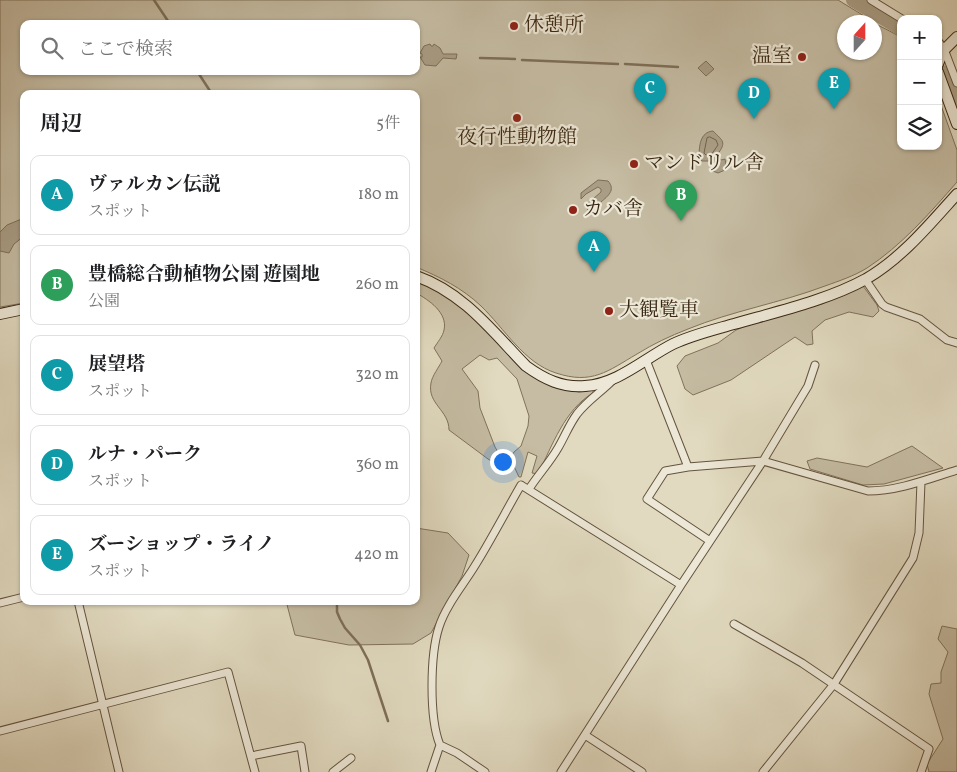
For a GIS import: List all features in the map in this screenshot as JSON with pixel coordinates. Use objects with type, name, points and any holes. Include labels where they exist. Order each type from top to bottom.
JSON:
[{"type":"street","points":[[871,0],[897,16]]},
{"type":"street","points":[[942,44],[957,37]]},
{"type":"street","points":[[942,47],[957,83]]},
{"type":"street","points":[[942,83],[957,124]]},
{"type":"street","points":[[420,278],[446,290],[467,305],[526,366],[549,381],[571,386],[586,386],[615,378],[673,344],[699,334],[830,295],[865,279],[883,268],[906,248],[957,194]]},
{"type":"street","points":[[865,279],[886,307],[920,318],[947,340],[957,343]]},
{"type":"street","points":[[0,314],[20,311]]},
{"type":"street","points":[[646,360],[688,467]]},
{"type":"street","points":[[561,772],[763,461],[808,386],[815,365]]},
{"type":"street","points":[[529,489],[558,448],[569,425],[577,414],[588,401],[604,390],[615,378]]},
{"type":"street","points":[[710,541],[647,499],[664,471],[688,467],[763,461],[868,491],[882,491],[921,482],[957,470]]},
{"type":"street","points":[[763,772],[834,684],[913,558],[919,533],[921,482]]},
{"type":"street","points":[[485,772],[457,753],[440,745],[436,736],[432,712],[435,649],[439,627],[447,611],[480,558],[521,485],[681,585]]},
{"type":"street","points":[[0,603],[20,598]]},
{"type":"street","points":[[79,605],[119,772]]},
{"type":"street","points":[[734,624],[802,663],[929,749],[921,772]]},
{"type":"street","points":[[0,731],[228,672],[255,772]]},
{"type":"street","points":[[585,734],[642,772]]},
{"type":"street","points":[[430,772],[440,745]]},
{"type":"street","points":[[251,756],[301,746],[305,772]]},
{"type":"street","points":[[333,772],[351,758]]},
{"type":"shaded area","points":[[0,0],[838,0],[863,15],[837,15],[837,60],[882,60],[882,27],[897,35],[897,150],[942,150],[942,108],[957,150],[957,182],[926,217],[892,250],[857,273],[808,292],[688,329],[668,337],[608,371],[590,377],[569,376],[556,373],[534,361],[515,344],[474,300],[450,284],[420,269],[420,90],[20,90],[20,304],[0,307]]},
{"type":"shaded area","points":[[420,282],[459,303],[497,340],[562,389],[579,392],[593,390],[593,393],[583,400],[567,418],[538,474],[532,473],[537,456],[528,452],[521,477],[519,477],[510,458],[521,446],[528,426],[529,416],[517,379],[497,358],[489,360],[480,355],[462,369],[478,391],[480,408],[495,447],[506,466],[506,470],[449,430],[446,417],[435,402],[431,390],[433,377],[442,361],[434,348],[444,330],[443,318],[426,299],[420,295]]},
{"type":"shaded area","points":[[863,286],[877,305],[879,311],[873,317],[849,312],[825,320],[812,331],[813,344],[807,345],[795,337],[731,380],[693,395],[685,389],[677,366],[685,356],[718,343],[736,330],[752,323],[822,304],[856,287]]},
{"type":"shaded area","points":[[912,446],[943,468],[884,484],[863,485],[810,469],[807,461],[817,458],[867,467]]},
{"type":"shaded area","points":[[420,529],[448,533],[469,555],[462,576],[431,633],[413,644],[349,645],[295,635],[287,605],[420,605]]},
{"type":"shaded area","points":[[942,626],[957,629],[957,772],[929,772],[927,764],[943,739],[929,694],[931,684],[941,683],[941,672],[948,652],[938,639]]},
{"type":"water","points":[[430,44],[440,48],[443,54],[457,54],[456,59],[443,58],[436,66],[425,65],[420,57],[422,57],[422,54],[420,53],[424,46]]},
{"type":"water","points":[[706,61],[714,69],[706,76],[698,68]]},
{"type":"water","points":[[713,131],[723,144],[717,155],[721,160],[725,159],[726,165],[725,170],[718,173],[710,170],[713,166],[709,161],[702,161],[699,158],[701,140],[705,134]]},
{"type":"water","points":[[598,180],[608,181],[611,190],[595,208],[588,210],[585,206],[601,192],[601,189],[598,187],[581,199],[581,193]]},
{"type":"water","points":[[20,220],[20,239],[14,244],[9,253],[0,251],[0,232],[7,225]]},
{"type":"waterway","points":[[154,0],[167,20]]},
{"type":"waterway","points":[[853,0],[897,27]]},
{"type":"waterway","points":[[480,58],[515,59]]},
{"type":"waterway","points":[[522,60],[618,64]]},
{"type":"waterway","points":[[625,64],[678,67]]},
{"type":"waterway","points":[[947,72],[957,98]]},
{"type":"waterway","points":[[200,75],[209,90]]},
{"type":"waterway","points":[[337,605],[337,612],[345,628],[360,645],[368,660],[388,721]]},
{"type":"place","name":"休憩所","points":[[514,26]]},
{"type":"place","name":"温室","points":[[802,57]]},
{"type":"place","name":"ズーショップ・ライノ","points":[[834,109]]},
{"type":"place","name":"展望塔","points":[[650,114]]},
{"type":"place","name":"夜行性動物館","points":[[517,118]]},
{"type":"place","name":"ルナ・パーク","points":[[754,119]]},
{"type":"place","name":"マンドリル舎","points":[[634,164]]},
{"type":"place","name":"カバ舎","points":[[573,210]]},
{"type":"place","name":"豊橋総合動植物公園 遊園地","points":[[681,221]]},
{"type":"place","name":"ヴァルカン伝説","points":[[594,272]]},
{"type":"place","name":"大観覧車","points":[[609,311]]}]
